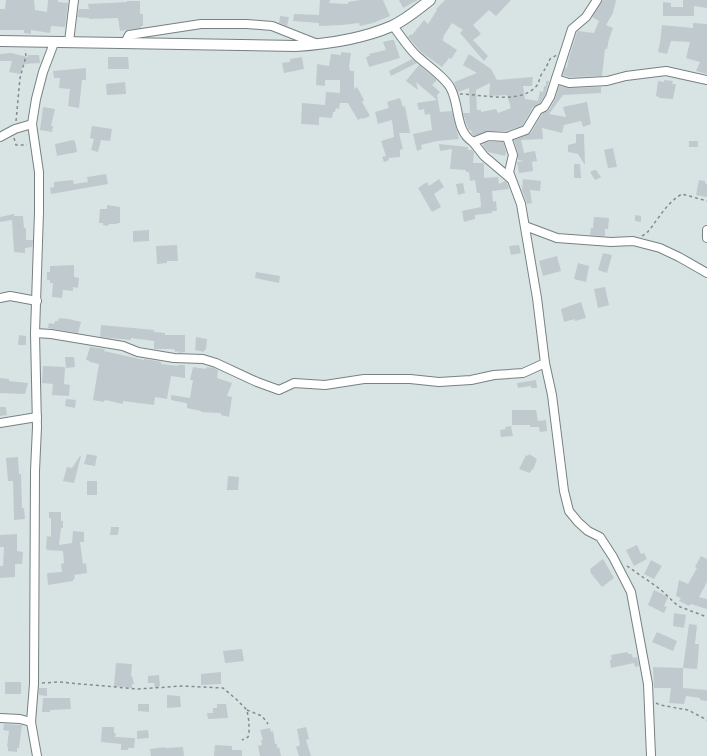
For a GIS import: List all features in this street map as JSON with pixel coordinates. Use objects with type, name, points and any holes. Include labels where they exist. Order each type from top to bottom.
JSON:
[{"type":"main road","points":[[0,41],[274,46],[319,45],[349,40],[393,26],[408,17],[430,0]]},
{"type":"street","points":[[69,42],[74,0]]},
{"type":"street","points":[[473,142],[488,136],[507,137],[526,130],[538,110],[544,107],[550,97],[572,29],[586,17],[597,0]]},
{"type":"street","points":[[125,43],[129,35],[201,24],[246,24],[272,26],[319,45]]},
{"type":"street","points":[[393,26],[417,56],[450,87],[456,102],[459,121],[463,133],[473,142],[484,156],[512,181],[516,188]]},
{"type":"street","points":[[274,46],[283,31]]},
{"type":"street","points":[[37,756],[31,722],[34,684],[35,471],[37,417],[35,333],[40,212],[39,172],[32,124],[43,72],[54,42]]},
{"type":"street","points":[[556,79],[569,83],[607,81],[626,76],[666,71],[707,80]]},
{"type":"street","points":[[0,137],[15,129],[32,124]]},
{"type":"street","points":[[507,137],[513,155],[509,172],[521,204],[537,298],[545,363],[552,395],[564,491],[569,511],[578,522],[600,537],[613,557],[631,592],[648,684],[651,756]]},
{"type":"street","points":[[525,226],[557,238],[611,242],[633,240],[666,251],[707,273]]},
{"type":"street","points":[[707,230],[707,238]]},
{"type":"street","points":[[0,298],[10,296],[37,301]]},
{"type":"street","points":[[35,333],[51,334],[123,346],[138,352],[174,358],[203,359],[216,363],[257,382],[279,390],[294,384],[325,385],[364,379],[410,379],[439,382],[471,380],[494,375],[522,373],[545,363]]},
{"type":"street","points":[[0,423],[37,417]]},
{"type":"street","points":[[0,718],[20,719],[31,722]]},
{"type":"path","points":[[24,42],[26,56],[20,78],[13,137],[16,145],[34,144]]},
{"type":"path","points":[[450,87],[460,94],[478,94],[489,97],[510,97],[528,92],[538,84],[541,76],[547,68],[550,58],[555,54],[563,55]]},
{"type":"path","points":[[633,240],[648,233],[659,216],[677,197],[682,194],[707,201]]},
{"type":"path","points":[[625,565],[660,589],[678,606],[707,617]]},
{"type":"path","points":[[34,684],[60,682],[138,689],[182,686],[223,688],[247,710],[262,716],[268,724]]},
{"type":"path","points":[[649,698],[660,705],[688,710],[707,720]]},
{"type":"path","points":[[242,740],[248,737],[249,734],[247,710]]},
{"type":"building","points":[[6,0],[34,0],[35,10],[47,12],[48,0],[58,0],[58,2],[68,3],[65,27],[51,26],[50,33],[31,30],[31,34],[24,33],[24,30],[0,30],[0,9],[5,9]]},
{"type":"building","points":[[320,0],[330,0],[329,3],[348,4],[348,2],[360,0],[383,0],[390,16],[373,23],[360,26],[359,23],[319,26],[319,23],[293,21],[294,14],[319,15]]},
{"type":"building","points":[[399,0],[418,0],[403,8]]},
{"type":"building","points":[[445,0],[511,0],[496,16],[489,10],[473,25],[481,34],[473,40],[488,56],[484,61],[460,33],[463,30],[452,23],[442,40],[457,50],[451,59],[449,58],[442,67],[422,53],[408,37],[411,34],[412,35],[424,20],[428,24],[437,10],[436,9]]},
{"type":"building","points":[[602,0],[616,0],[613,13],[606,25],[613,28],[607,49],[605,49],[602,76],[570,77],[563,75],[565,67],[567,68],[577,32],[594,33],[599,21],[592,17]]},
{"type":"building","points":[[683,0],[707,0],[707,8],[694,6],[694,16],[663,16],[663,2],[671,3],[671,7],[683,7]]},
{"type":"building","points":[[140,1],[140,14],[143,14],[143,26],[141,26],[141,28],[120,31],[118,18],[89,19],[77,17],[79,9],[89,9],[88,4]]},
{"type":"building","points":[[280,16],[289,17],[287,26],[279,23]]},
{"type":"building","points":[[693,23],[707,24],[707,74],[696,71],[700,62],[686,58],[690,42],[671,41],[667,54],[658,52],[662,25],[693,28]]},
{"type":"building","points":[[394,40],[400,58],[369,67],[366,57],[370,56],[369,54],[386,50],[383,42]]},
{"type":"building","points":[[341,52],[351,53],[349,67],[350,71],[354,71],[354,89],[357,87],[364,100],[362,102],[370,116],[358,120],[348,103],[340,103],[339,109],[336,108],[335,112],[333,112],[332,118],[319,117],[319,125],[301,124],[302,103],[325,105],[326,92],[340,93],[340,80],[325,80],[325,86],[316,85],[317,64],[329,66],[331,54],[341,55]]},
{"type":"building","points":[[11,53],[28,57],[28,55],[39,55],[40,63],[23,64],[20,74],[9,72],[12,61],[0,61],[0,54]]},
{"type":"building","points":[[469,54],[491,69],[497,80],[533,77],[532,86],[523,86],[525,99],[538,101],[540,91],[543,92],[544,86],[546,86],[546,81],[549,81],[545,95],[540,103],[533,107],[522,126],[506,131],[488,131],[474,136],[471,130],[469,130],[463,113],[470,113],[469,88],[458,92],[454,82],[477,73],[463,65]],"holes":[[[490,83],[489,96],[507,95],[511,108],[498,113],[496,109],[481,112],[481,110],[477,110],[476,90]]]},
{"type":"building","points":[[108,57],[128,57],[129,69],[108,69]]},
{"type":"building","points":[[302,57],[304,69],[284,73],[282,63],[290,62],[290,59]]},
{"type":"building","points":[[412,59],[417,63],[391,76],[389,71]]},
{"type":"building","points":[[419,65],[437,80],[432,85],[440,92],[437,95],[440,112],[452,111],[459,139],[437,141],[421,145],[422,149],[417,151],[413,134],[432,130],[430,114],[425,115],[424,109],[419,110],[417,103],[437,100],[416,82],[418,90],[406,81]]},
{"type":"building","points":[[86,68],[86,80],[82,80],[79,108],[68,106],[70,89],[59,88],[60,78],[54,78],[53,71]]},
{"type":"building","points":[[664,80],[673,81],[672,84],[676,84],[673,99],[659,98],[656,96],[658,81],[664,82]]},
{"type":"building","points":[[125,82],[126,94],[107,95],[106,84]]},
{"type":"building","points":[[559,86],[569,88],[601,87],[601,93],[563,95],[549,114],[566,117],[563,107],[587,102],[591,124],[583,127],[581,121],[564,125],[562,133],[542,128],[543,139],[521,140],[524,153],[535,151],[537,161],[532,162],[533,171],[519,173],[517,162],[524,161],[518,160],[518,153],[514,140],[531,133],[542,114],[549,110],[555,99]]},
{"type":"building","points":[[400,98],[403,107],[405,106],[410,133],[399,133],[403,149],[400,150],[400,157],[388,158],[389,160],[384,162],[382,157],[386,156],[381,141],[394,137],[392,120],[378,124],[375,112],[389,108],[387,102]]},
{"type":"building","points":[[43,107],[55,109],[51,126],[53,126],[52,132],[40,130]]},
{"type":"building","points":[[92,126],[112,129],[110,141],[101,140],[98,152],[91,150],[94,139],[90,138]]},
{"type":"building","points":[[576,134],[584,134],[585,165],[578,154],[568,152],[568,145],[576,143]]},
{"type":"building","points":[[73,140],[75,141],[77,152],[57,156],[55,144]]},
{"type":"building","points":[[689,141],[698,141],[698,147],[689,147]]},
{"type":"building","points":[[503,142],[506,152],[505,156],[488,152],[483,146],[484,143]]},
{"type":"building","points":[[439,144],[468,147],[468,150],[472,150],[474,152],[473,163],[484,163],[484,178],[498,177],[499,184],[505,181],[507,183],[509,189],[492,191],[493,202],[496,201],[497,211],[475,215],[475,219],[464,222],[462,211],[481,207],[480,193],[477,193],[475,180],[470,181],[469,172],[466,172],[466,170],[450,169],[452,149],[440,151]]},
{"type":"building","points":[[613,148],[617,167],[608,168],[604,150]]},
{"type":"building","points":[[574,164],[580,164],[581,178],[574,178]]},
{"type":"building","points":[[596,170],[601,177],[595,180],[590,172]]},
{"type":"building","points":[[106,174],[108,184],[51,194],[50,188],[54,187],[54,182],[73,180],[74,184],[88,182],[87,177]]},
{"type":"building","points":[[439,179],[444,187],[434,194],[441,207],[432,212],[418,188],[427,182],[429,186]]},
{"type":"building","points":[[523,179],[541,181],[540,191],[530,190],[532,203],[527,204],[522,190]]},
{"type":"building","points":[[699,180],[705,181],[707,184],[707,197],[696,195]]},
{"type":"building","points":[[463,183],[465,193],[458,195],[456,184]]},
{"type":"building","points":[[107,205],[120,207],[120,223],[109,224],[108,226],[103,225],[103,223],[99,223],[100,209],[107,209]]},
{"type":"building","points":[[14,214],[14,216],[23,216],[24,228],[26,228],[26,240],[33,240],[32,247],[25,248],[25,253],[14,252],[12,220],[0,222],[0,217]]},
{"type":"building","points":[[635,215],[641,216],[641,222],[635,221]]},
{"type":"building","points":[[594,217],[609,218],[608,229],[605,229],[605,236],[590,235],[591,228],[593,228]]},
{"type":"building","points":[[149,230],[149,241],[133,242],[133,231]]},
{"type":"building","points":[[177,245],[178,261],[167,261],[167,263],[157,264],[156,246]]},
{"type":"building","points":[[519,245],[521,253],[511,255],[509,246]]},
{"type":"building","points":[[603,253],[612,255],[607,273],[598,270]]},
{"type":"building","points":[[557,256],[561,271],[543,276],[539,261]]},
{"type":"building","points":[[578,263],[589,266],[586,282],[574,279]]},
{"type":"building","points":[[74,265],[74,277],[79,278],[78,288],[73,287],[73,291],[63,290],[62,298],[52,297],[53,283],[50,283],[50,280],[47,280],[47,272],[50,272],[50,266]]},
{"type":"building","points":[[256,272],[280,276],[279,283],[255,278]]},
{"type":"building","points":[[605,287],[609,305],[598,308],[594,289]]},
{"type":"building","points":[[581,302],[586,318],[564,322],[561,309]]},
{"type":"building","points":[[59,318],[81,322],[78,333],[48,328],[49,323],[54,324]]},
{"type":"building","points":[[101,325],[154,330],[154,332],[165,333],[165,335],[185,335],[185,352],[179,353],[179,351],[175,352],[175,350],[172,349],[154,349],[154,341],[131,338],[131,340],[100,337]]},
{"type":"building","points":[[19,335],[26,336],[26,345],[18,345]]},
{"type":"building","points":[[196,337],[207,339],[206,350],[204,350],[204,352],[195,350]]},
{"type":"building","points":[[90,347],[105,349],[104,351],[144,360],[157,361],[161,362],[161,364],[178,366],[185,365],[185,378],[171,376],[167,399],[155,397],[154,405],[123,401],[123,404],[105,400],[104,402],[93,400],[99,364],[86,360]]},
{"type":"building","points":[[65,357],[74,357],[75,367],[66,368]]},
{"type":"building","points":[[43,366],[65,367],[64,384],[70,385],[69,396],[52,395],[53,384],[42,383]]},
{"type":"building","points":[[193,367],[206,369],[207,367],[214,368],[218,370],[217,378],[232,383],[227,396],[232,397],[229,417],[221,415],[221,413],[201,412],[187,408],[186,403],[171,400],[171,395],[190,398],[193,380],[190,380]]},
{"type":"building","points":[[0,378],[9,379],[9,381],[28,383],[25,394],[0,393]]},
{"type":"building","points":[[536,380],[537,388],[531,388],[531,386],[518,388],[517,383]]},
{"type":"building","points":[[66,399],[76,400],[75,408],[65,406]]},
{"type":"building","points":[[0,407],[6,407],[7,415],[0,416]]},
{"type":"building","points":[[512,410],[536,410],[538,421],[546,420],[547,431],[540,432],[539,427],[530,427],[530,425],[512,425]]},
{"type":"building","points":[[511,426],[513,436],[501,437],[500,430]]},
{"type":"building","points":[[87,454],[97,456],[95,466],[84,464]]},
{"type":"building","points":[[529,454],[537,459],[533,470],[532,469],[530,473],[519,469],[526,455],[528,456]]},
{"type":"building","points":[[80,456],[74,483],[63,481],[67,467],[72,468]]},
{"type":"building","points":[[18,457],[19,474],[21,474],[22,508],[24,508],[25,519],[14,520],[13,481],[8,481],[6,458]]},
{"type":"building","points":[[228,476],[239,477],[238,490],[227,490]]},
{"type":"building","points":[[87,481],[97,481],[97,495],[87,495]]},
{"type":"building","points":[[49,512],[61,512],[63,528],[61,528],[59,545],[72,543],[73,531],[84,532],[84,542],[80,542],[83,564],[86,563],[87,573],[74,575],[75,579],[73,579],[73,581],[48,585],[47,573],[62,572],[61,564],[64,563],[63,551],[47,550],[46,548],[47,536],[51,537],[51,518],[49,518]]},
{"type":"building","points":[[111,527],[119,527],[118,535],[110,535]]},
{"type":"building","points":[[17,534],[17,551],[23,552],[22,564],[15,564],[15,577],[0,578],[0,566],[3,566],[4,547],[0,547],[0,535]]},
{"type":"building","points":[[637,545],[641,554],[644,553],[647,559],[634,566],[626,550]]},
{"type":"building","points":[[701,556],[707,559],[707,582],[699,597],[707,599],[707,609],[691,604],[689,606],[679,601],[681,598],[676,596],[679,580],[688,584],[697,568],[695,567]]},
{"type":"building","points":[[603,559],[614,578],[602,587],[590,572],[590,569]]},
{"type":"building","points":[[651,560],[662,566],[654,579],[644,574]]},
{"type":"building","points":[[654,590],[668,597],[664,606],[667,607],[664,613],[648,605]]},
{"type":"building","points":[[674,613],[686,615],[684,628],[673,626]]},
{"type":"building","points":[[689,624],[697,625],[695,644],[699,644],[697,669],[683,668]]},
{"type":"building","points":[[657,632],[677,641],[673,651],[652,642]]},
{"type":"building","points":[[242,649],[244,661],[225,663],[223,651]]},
{"type":"building","points":[[628,652],[628,654],[632,654],[633,658],[637,657],[639,666],[635,667],[634,663],[611,668],[611,655]]},
{"type":"building","points":[[116,663],[132,664],[131,676],[134,684],[132,684],[132,688],[114,686]]},
{"type":"building","points":[[653,667],[683,668],[683,688],[707,690],[707,701],[700,700],[700,698],[686,696],[684,704],[669,703],[671,688],[654,688]]},
{"type":"building","points":[[221,672],[221,684],[201,685],[201,674]]},
{"type":"building","points":[[159,675],[160,686],[155,688],[154,683],[148,683],[148,676]]},
{"type":"building","points":[[5,682],[21,682],[21,694],[5,694]]},
{"type":"building","points":[[39,688],[47,688],[47,696],[39,695]]},
{"type":"building","points":[[167,695],[180,696],[181,707],[167,708]]},
{"type":"building","points":[[43,698],[70,698],[71,709],[42,712]]},
{"type":"building","points":[[138,704],[149,704],[149,712],[138,711]]},
{"type":"building","points":[[217,704],[226,704],[228,718],[208,719],[207,713],[213,713],[213,708],[217,708]]},
{"type":"building","points":[[4,724],[22,725],[19,748],[17,748],[17,752],[8,751],[9,731],[3,730]]},
{"type":"building","points":[[102,727],[114,727],[114,733],[116,733],[115,737],[135,738],[134,748],[121,750],[121,744],[101,742]]},
{"type":"building","points":[[306,727],[309,739],[306,740],[311,756],[299,756],[296,747],[300,745],[297,729]]},
{"type":"building","points":[[270,728],[271,732],[273,731],[275,744],[277,744],[277,748],[279,747],[281,756],[260,756],[258,746],[262,745],[261,740],[263,740],[260,730]]},
{"type":"building","points":[[148,730],[149,738],[137,739],[137,731]]},
{"type":"building","points":[[215,745],[232,746],[232,750],[242,750],[242,756],[214,756]]},
{"type":"building","points":[[183,747],[184,756],[151,756],[150,749]]}]
